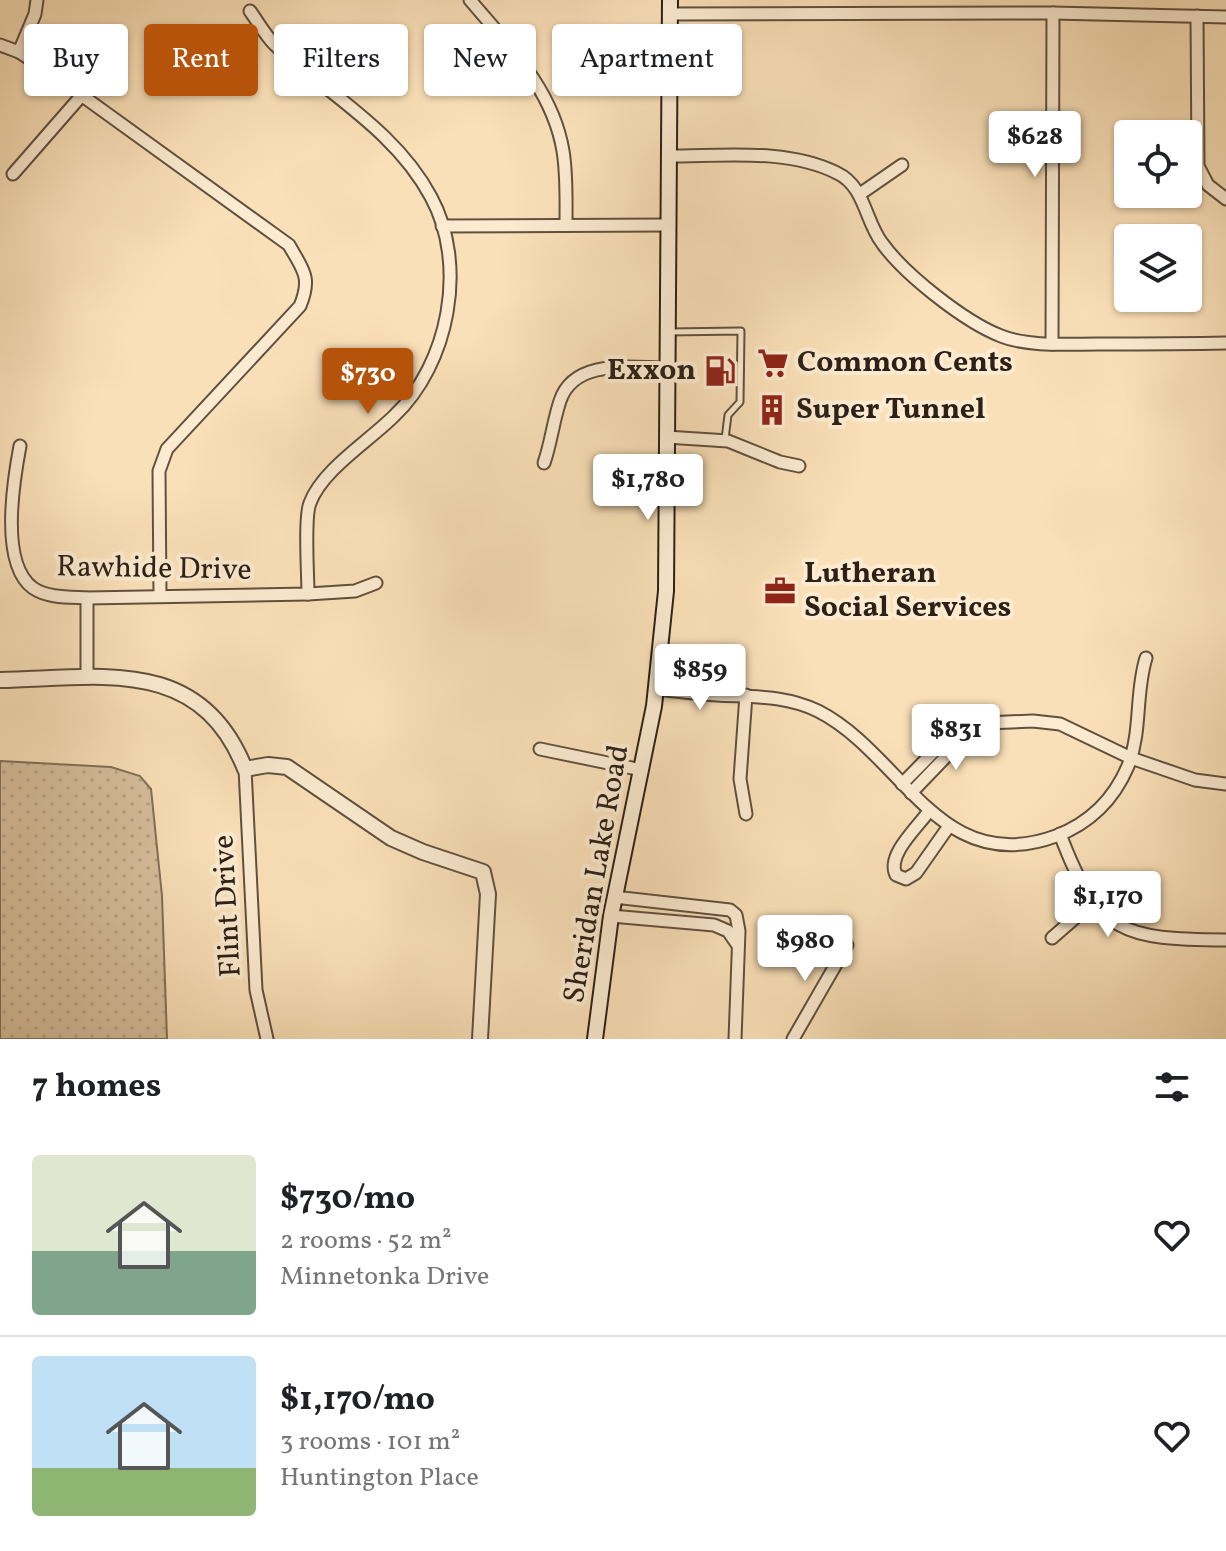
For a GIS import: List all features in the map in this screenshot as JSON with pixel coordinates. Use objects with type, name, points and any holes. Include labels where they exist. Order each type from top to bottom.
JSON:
[{"type":"main road","name":"Sheridan Lake Road","points":[[595,1039],[614,897],[642,770],[659,672],[666,591],[670,7]]},
{"type":"main road","points":[[0,680],[87,678],[152,682],[192,698],[219,721],[245,769],[268,765],[287,767],[391,838],[483,872],[488,894],[480,1039]]},
{"type":"street","points":[[19,52],[35,14],[37,0]]},
{"type":"street","points":[[470,0],[531,75],[552,114],[565,161],[566,225]]},
{"type":"street","points":[[670,7],[1226,17]]},
{"type":"street","points":[[250,11],[273,43],[376,129],[410,164],[432,199],[442,226],[450,271],[447,313],[437,352],[426,377],[397,414],[318,487],[308,505],[308,594]]},
{"type":"street","points":[[1052,344],[1053,13]]},
{"type":"street","points":[[1197,16],[1198,166],[1208,185],[1226,199]]},
{"type":"street","points":[[0,45],[24,55]]},
{"type":"street","points":[[13,174],[81,96]]},
{"type":"street","points":[[83,96],[289,245],[304,271],[307,288],[300,306],[167,449],[159,471],[160,596]]},
{"type":"street","points":[[669,156],[776,157],[809,161],[841,174],[860,194],[880,242],[915,279],[1002,337],[1052,344],[1226,343]]},
{"type":"street","points":[[860,194],[902,165]]},
{"type":"street","points":[[442,226],[668,225]]},
{"type":"street","points":[[544,463],[562,397],[582,375],[601,369],[667,368]]},
{"type":"street","points":[[666,437],[725,440],[780,462],[799,466]]},
{"type":"street","name":"Rawhide Drive","points":[[20,446],[13,484],[12,558],[20,578],[35,590],[63,597],[87,598],[308,594],[355,591],[376,583]]},
{"type":"street","points":[[87,598],[87,678]]},
{"type":"street","points":[[656,689],[787,700],[818,712],[847,731],[929,811],[949,826],[979,840],[1006,844],[1036,841],[1060,834],[1102,808],[1131,758],[1139,687],[1146,658]]},
{"type":"street","points":[[659,672],[690,677],[746,695]]},
{"type":"street","points":[[746,695],[740,779],[746,814]]},
{"type":"street","points":[[902,784],[947,736],[985,723],[1048,722],[1072,729],[1131,758],[1195,780],[1226,784]]},
{"type":"street","points":[[911,793],[960,742],[967,728]]},
{"type":"street","points":[[540,749],[642,770]]},
{"type":"street","name":"Flint Drive","points":[[245,769],[256,990],[267,1039]]},
{"type":"street","points":[[929,811],[896,857],[893,869],[896,875],[906,879],[916,873],[949,826]]},
{"type":"street","points":[[1060,834],[1078,881],[1092,903],[1113,922],[1138,933],[1165,939],[1226,940]]},
{"type":"street","points":[[614,897],[730,910],[738,919],[735,1039]]},
{"type":"street","points":[[1052,938],[1092,903]]},
{"type":"street","points":[[611,916],[714,925],[728,931],[737,945]]},
{"type":"street","points":[[793,1039],[847,945]]},
{"type":"lane","points":[[667,332],[741,331],[740,402],[728,415],[725,440]]},
{"type":"shaded area","points":[[0,761],[111,767],[140,776],[151,789],[162,896],[167,1039],[0,1039]]},
{"type":"place","name":"Common Cents","points":[[773,363]]},
{"type":"place","name":"Exxon","points":[[720,371]]},
{"type":"place","name":"Super Tunnel","points":[[772,410]]},
{"type":"place","name":"Lutheran Social Services","points":[[780,591]]}]
